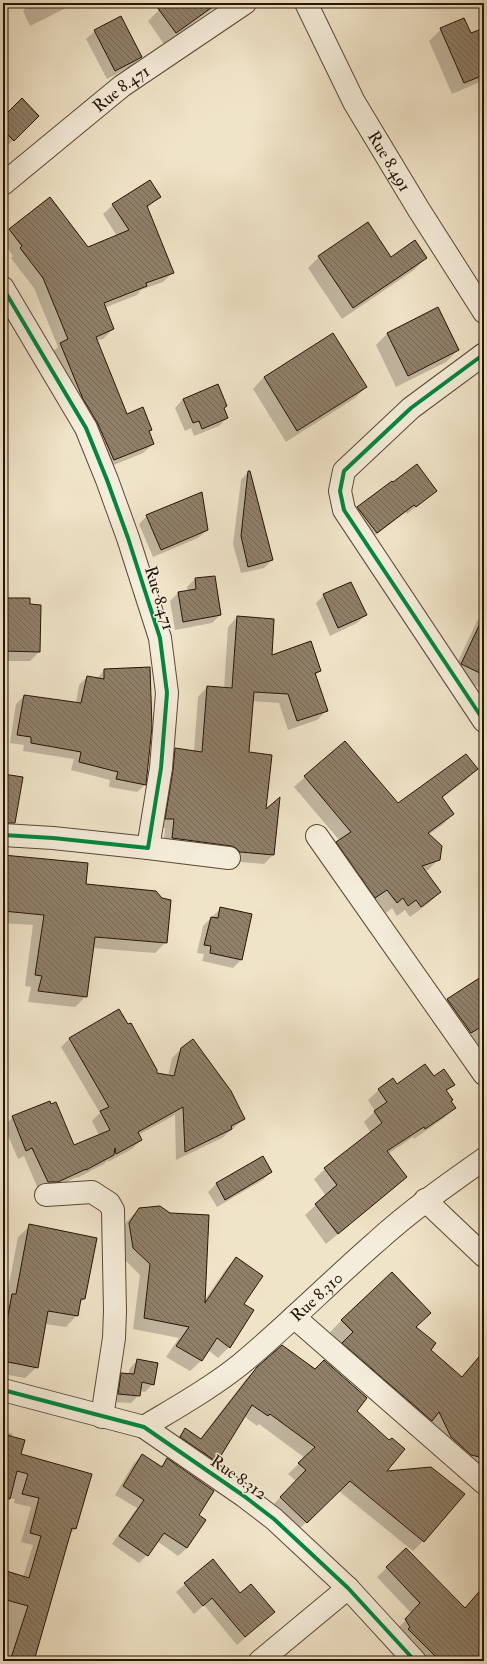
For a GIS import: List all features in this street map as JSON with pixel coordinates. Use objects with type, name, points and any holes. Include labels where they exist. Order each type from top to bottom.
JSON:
[{"type":"street","name":"Rue 8.471","points":[[3,184],[122,86],[245,3]]},
{"type":"street","name":"Rue 8.491","points":[[306,3],[354,102],[419,210],[484,312]]},
{"type":"street","name":"Rue 8.471","points":[[3,288],[86,428],[122,523],[160,638],[167,693],[161,768],[148,848]]},
{"type":"street","points":[[484,354],[411,408],[344,471],[340,491],[344,510],[484,721]]},
{"type":"street","points":[[3,835],[53,838],[229,858]]},
{"type":"street","points":[[317,836],[484,1074]]},
{"type":"street","name":"Rue 8.310","points":[[144,1427],[201,1393],[240,1364],[425,1200],[484,1159]]},
{"type":"street","points":[[46,1195],[92,1192],[109,1203],[113,1210],[114,1331],[102,1417]]},
{"type":"street","points":[[425,1200],[484,1256]]},
{"type":"street","points":[[294,1317],[484,1483]]},
{"type":"street","name":"Rue 8.312","points":[[3,1390],[144,1427],[274,1519],[348,1588],[414,1661]]},
{"type":"street","points":[[260,1661],[348,1588]]},
{"type":"building","points":[[154,3],[218,3],[176,33]]},
{"type":"building","points":[[121,16],[142,57],[115,71],[94,30]]},
{"type":"building","points":[[464,18],[471,33],[484,28],[484,75],[464,83],[440,28]]},
{"type":"building","points":[[22,98],[39,116],[14,141],[3,130],[3,117]]},
{"type":"building","points":[[150,180],[161,197],[147,206],[174,273],[146,283],[147,286],[104,303],[114,329],[96,337],[127,414],[143,407],[152,430],[149,431],[154,444],[114,460],[97,422],[83,399],[60,343],[68,339],[43,278],[20,248],[22,246],[9,229],[50,197],[88,247],[129,230],[112,204]]},
{"type":"building","points":[[368,222],[391,257],[415,240],[427,258],[353,308],[318,256]]},
{"type":"building","points":[[438,307],[459,350],[408,376],[387,333]]},
{"type":"building","points":[[333,333],[367,387],[297,431],[264,377]]},
{"type":"building","points":[[218,384],[227,406],[224,408],[228,418],[202,429],[199,421],[193,423],[183,399]]},
{"type":"building","points":[[417,464],[437,491],[416,507],[414,505],[377,533],[357,507]]},
{"type":"building","points":[[248,471],[250,471],[273,560],[248,567],[241,536]]},
{"type":"building","points":[[202,492],[208,530],[161,550],[146,515]]},
{"type":"building","points":[[215,576],[221,615],[183,622],[178,592],[196,589],[195,578]]},
{"type":"building","points":[[351,582],[367,615],[338,628],[323,594]]},
{"type":"building","points":[[3,598],[30,598],[30,604],[41,605],[40,652],[3,651]]},
{"type":"building","points":[[484,615],[484,675],[461,664]]},
{"type":"building","points":[[237,616],[274,619],[272,655],[311,641],[321,671],[315,673],[328,711],[297,721],[288,694],[254,692],[249,752],[272,755],[266,809],[280,797],[274,855],[240,852],[231,846],[172,838],[174,819],[165,819],[175,748],[202,752],[207,686],[232,688]]},
{"type":"building","points":[[150,667],[152,727],[146,785],[116,779],[118,772],[79,762],[81,752],[31,743],[31,737],[17,735],[24,695],[81,703],[87,676],[104,679],[104,669]]},
{"type":"building","points":[[345,741],[398,803],[466,754],[478,769],[442,797],[454,814],[428,833],[442,846],[440,860],[422,866],[441,892],[421,907],[416,900],[408,906],[403,898],[397,903],[387,890],[375,898],[336,842],[351,832],[304,776]]},
{"type":"building","points":[[3,774],[23,777],[15,823],[3,823]]},
{"type":"building","points":[[3,855],[88,863],[86,884],[156,891],[162,898],[171,900],[167,943],[95,937],[87,997],[38,991],[42,976],[35,975],[44,915],[3,911]]},
{"type":"building","points":[[220,907],[252,914],[242,960],[210,953],[211,946],[204,945],[211,917],[218,918]]},
{"type":"building","points":[[484,975],[484,1025],[471,1033],[447,999]]},
{"type":"building","points":[[119,1009],[128,1024],[131,1023],[157,1070],[157,1073],[174,1076],[181,1048],[193,1039],[231,1091],[245,1119],[231,1126],[232,1129],[185,1152],[183,1107],[138,1132],[142,1140],[116,1154],[115,1148],[114,1155],[86,1170],[58,1182],[48,1182],[32,1148],[26,1151],[12,1116],[50,1101],[51,1104],[56,1102],[74,1145],[110,1130],[100,1111],[109,1107],[69,1038]]},
{"type":"building","points":[[425,1064],[434,1076],[444,1069],[455,1085],[446,1090],[453,1100],[451,1101],[456,1108],[425,1129],[424,1127],[387,1151],[407,1177],[338,1234],[315,1204],[337,1185],[324,1168],[382,1123],[374,1111],[387,1102],[378,1089],[393,1078],[397,1084]]},
{"type":"building","points":[[263,1156],[272,1172],[225,1200],[216,1183]]},
{"type":"building","points":[[160,1206],[170,1213],[209,1215],[205,1303],[236,1257],[263,1276],[244,1304],[254,1310],[230,1348],[217,1338],[202,1361],[176,1346],[189,1327],[144,1318],[150,1264],[133,1248],[129,1223],[139,1208]]},
{"type":"building","points":[[29,1224],[97,1238],[85,1299],[81,1299],[78,1316],[48,1311],[38,1368],[3,1361],[3,1342],[12,1294],[16,1294]]},
{"type":"building","points":[[392,1272],[431,1313],[416,1327],[436,1343],[431,1350],[462,1377],[484,1351],[484,1458],[471,1455],[451,1437],[439,1412],[432,1421],[342,1343],[353,1332],[341,1320]]},
{"type":"building","points":[[282,1345],[315,1369],[324,1360],[367,1398],[357,1411],[389,1440],[392,1438],[405,1449],[387,1471],[431,1467],[465,1494],[424,1542],[350,1481],[307,1523],[280,1497],[306,1470],[298,1463],[315,1447],[270,1414],[268,1416],[252,1405],[217,1462],[180,1437],[185,1428],[201,1439],[257,1367]]},
{"type":"building","points":[[137,1359],[158,1363],[154,1385],[142,1382],[140,1396],[118,1394],[121,1373],[134,1374]]},
{"type":"building","points":[[3,1434],[25,1440],[21,1454],[92,1474],[76,1529],[72,1528],[34,1661],[10,1661],[28,1606],[3,1599],[3,1570],[29,1578],[41,1536],[30,1533],[39,1498],[22,1494],[28,1474],[17,1471],[10,1499],[3,1498]]},
{"type":"building","points":[[142,1454],[162,1467],[167,1458],[214,1491],[199,1515],[206,1520],[187,1548],[164,1533],[148,1556],[119,1536],[144,1500],[123,1486]]},
{"type":"building","points":[[406,1548],[465,1608],[484,1586],[484,1661],[440,1661],[408,1629],[410,1627],[405,1619],[420,1603],[386,1567]]},
{"type":"building","points":[[213,1559],[240,1593],[251,1584],[275,1612],[245,1637],[212,1598],[203,1606],[184,1583]]},
{"type":"cycle path","points":[[3,288],[86,428],[128,538],[160,638],[167,693],[161,768],[148,848],[53,838],[3,835]]},
{"type":"cycle path","points":[[484,354],[411,408],[344,471],[340,491],[344,510],[484,721]]},
{"type":"cycle path","points":[[3,1390],[144,1427],[244,1496],[274,1519],[348,1588],[415,1661]]}]
